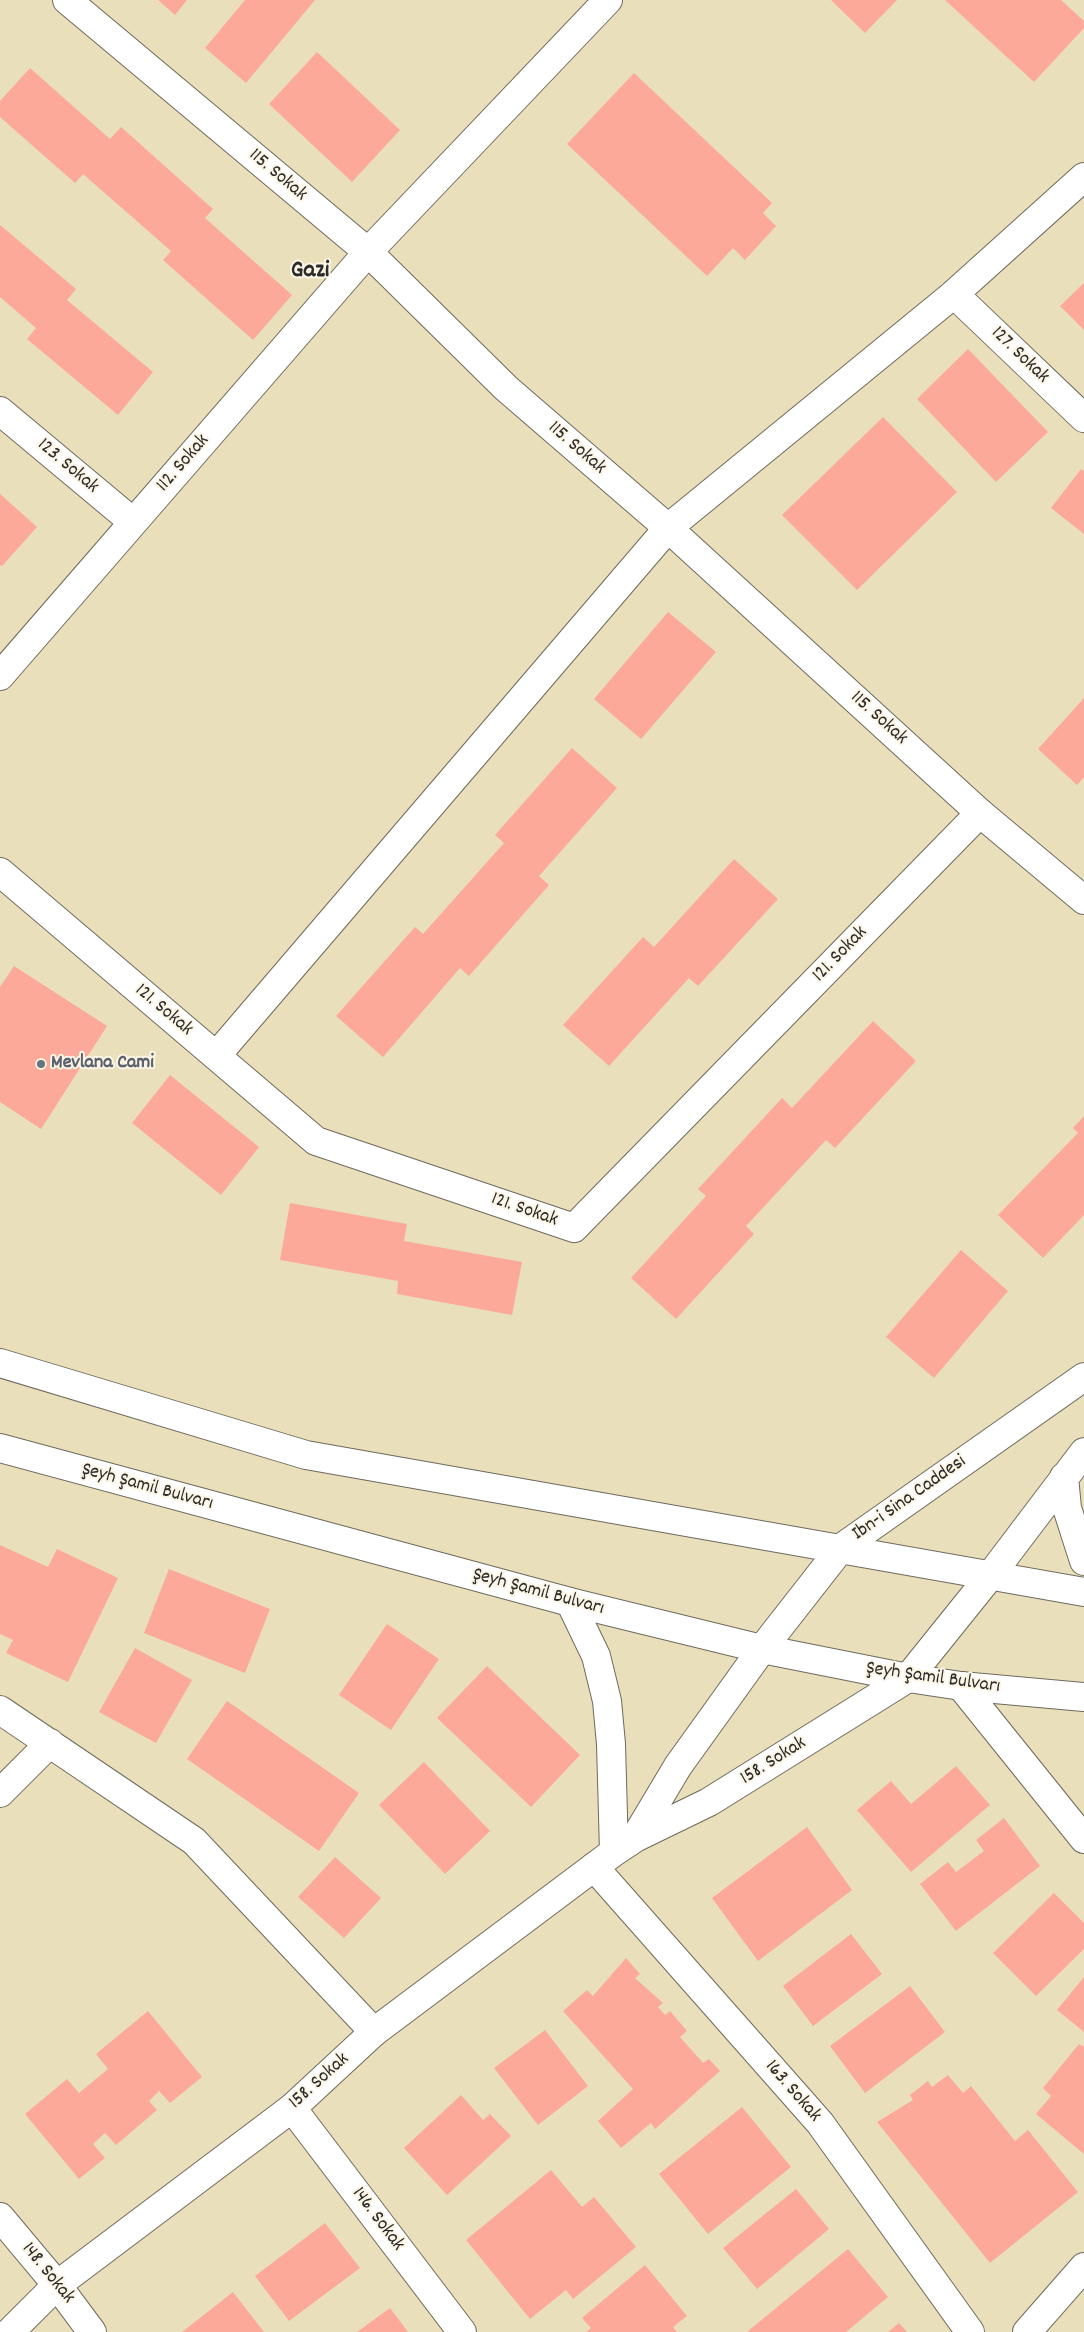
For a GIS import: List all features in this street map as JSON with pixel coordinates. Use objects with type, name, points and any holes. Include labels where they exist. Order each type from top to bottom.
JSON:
[{"type":"street","name":"115. Sokak","points":[[67,0],[368,252],[506,388],[668,528],[980,813],[1084,900]]},
{"type":"street","name":"112. Sokak","points":[[0,676],[368,252],[606,1]]},
{"type":"street","points":[[216,1056],[668,528],[954,294],[1084,177]]},
{"type":"street","name":"127. Sokak","points":[[954,294],[1084,418]]},
{"type":"street","name":"123. Sokak","points":[[0,411],[133,522]]},
{"type":"street","name":"121. Sokak","points":[[0,872],[316,1140],[574,1228],[980,813]]},
{"type":"street","points":[[0,1362],[306,1454],[1084,1592]]},
{"type":"street","name":"Ibn-i Sina Caddesi","points":[[762,1649],[841,1548],[1084,1377]]},
{"type":"street","name":"Şeyh Şamil Bulvarı","points":[[0,1448],[570,1602],[762,1649],[908,1678],[961,1686],[1084,1697]]},
{"type":"street","points":[[908,1678],[990,1576],[1084,1452]]},
{"type":"street","points":[[1064,1477],[1066,1508],[1084,1561]]},
{"type":"street","points":[[570,1602],[596,1656],[607,1700],[611,1744],[614,1852]]},
{"type":"street","name":"158. Sokak","points":[[614,1852],[762,1649]]},
{"type":"street","name":"158. Sokak","points":[[10,2332],[57,2285],[292,2108],[374,2032],[614,1852],[709,1802],[908,1678]]},
{"type":"street","points":[[961,1686],[1084,1840]]},
{"type":"street","points":[[0,1710],[194,1841],[374,2032]]},
{"type":"street","points":[[0,1793],[50,1743]]},
{"type":"street","name":"163. Sokak","points":[[614,1852],[820,2123],[970,2332]]},
{"type":"street","name":"146. Sokak","points":[[292,2108],[462,2332]]},
{"type":"street","name":"148. Sokak","points":[[0,2217],[57,2285],[92,2332]]},
{"type":"street","points":[[1027,2332],[1084,2267]]},
{"type":"building","points":[[158,0],[187,0],[175,15]]},
{"type":"building","points":[[245,0],[315,0],[246,83],[205,48]]},
{"type":"building","points":[[831,0],[897,0],[865,33]]},
{"type":"building","points":[[945,0],[1061,0],[1084,21],[1084,28],[1034,82]]},
{"type":"building","points":[[317,52],[400,130],[352,182],[269,104]]},
{"type":"building","points":[[30,68],[110,139],[121,127],[213,209],[205,218],[292,295],[253,340],[163,260],[171,251],[83,174],[75,183],[0,117],[0,101]]},
{"type":"building","points":[[634,73],[772,203],[763,213],[776,226],[745,260],[733,248],[707,276],[567,144]]},
{"type":"building","points":[[0,225],[76,289],[67,300],[153,372],[118,415],[27,339],[36,328],[0,297]]},
{"type":"building","points":[[1084,283],[1084,330],[1060,306]]},
{"type":"building","points":[[968,349],[1048,432],[996,482],[917,399]]},
{"type":"building","points":[[883,417],[957,492],[857,590],[782,515]]},
{"type":"building","points":[[1081,469],[1084,471],[1084,534],[1051,508]]},
{"type":"building","points":[[0,494],[37,527],[2,566],[0,565]]},
{"type":"building","points":[[668,612],[716,652],[641,739],[594,699]]},
{"type":"building","points":[[1084,698],[1084,777],[1077,785],[1038,749]]},
{"type":"building","points":[[572,748],[617,788],[539,876],[549,885],[469,976],[460,968],[383,1057],[336,1016],[415,927],[423,934],[504,843],[495,835]]},
{"type":"building","points":[[734,859],[778,899],[698,986],[689,978],[609,1066],[563,1025],[643,937],[654,947]]},
{"type":"building","name":"Mevlana Cami","points":[[14,966],[107,1026],[41,1129],[0,1102],[0,987]]},
{"type":"building","points":[[873,1021],[916,1061],[835,1148],[826,1140],[746,1226],[754,1234],[676,1319],[631,1278],[706,1196],[698,1189],[782,1098],[792,1108]]},
{"type":"building","points":[[170,1075],[259,1147],[221,1195],[132,1123]]},
{"type":"building","points":[[1084,1116],[1084,1215],[1043,1258],[998,1215],[1078,1133],[1073,1128]]},
{"type":"building","points":[[290,1203],[407,1224],[404,1241],[522,1262],[512,1315],[397,1294],[398,1281],[280,1260]]},
{"type":"building","points":[[961,1250],[1008,1291],[934,1378],[886,1337]]},
{"type":"building","points":[[0,1545],[48,1567],[57,1549],[118,1578],[68,1682],[6,1653],[13,1640],[0,1634]]},
{"type":"building","points":[[169,1569],[270,1609],[245,1673],[144,1633]]},
{"type":"building","points":[[387,1624],[439,1659],[391,1730],[339,1695]]},
{"type":"building","points":[[135,1648],[192,1680],[156,1743],[99,1712]]},
{"type":"building","points":[[487,1666],[580,1755],[531,1807],[437,1718]]},
{"type":"building","points":[[227,1701],[359,1793],[319,1851],[187,1759]]},
{"type":"building","points":[[424,1762],[490,1831],[445,1874],[379,1805]]},
{"type":"building","points":[[956,1766],[990,1805],[911,1872],[857,1810],[891,1781],[911,1804]]},
{"type":"building","points":[[1004,1818],[1040,1866],[956,1931],[920,1884],[948,1862],[956,1872],[984,1851],[976,1840]]},
{"type":"building","points":[[807,1827],[852,1890],[758,1961],[712,1898]]},
{"type":"building","points":[[335,1857],[381,1898],[344,1938],[298,1897]]},
{"type":"building","points":[[1054,1893],[1084,1923],[1084,1949],[1036,1996],[993,1953]]},
{"type":"building","points":[[851,1934],[882,1974],[813,2026],[783,1986]]},
{"type":"building","points":[[626,1958],[640,1974],[635,1978],[663,2003],[658,2007],[665,2015],[670,2011],[687,2031],[680,2037],[703,2063],[709,2059],[720,2071],[655,2129],[651,2123],[621,2148],[598,2121],[633,2089],[563,2011],[587,1990],[593,1996]]},
{"type":"building","points":[[1084,1977],[1084,2032],[1057,2010]]},
{"type":"building","points":[[910,1986],[945,2032],[865,2093],[830,2046]]},
{"type":"building","points":[[148,2011],[202,2077],[170,2103],[159,2091],[149,2101],[157,2110],[116,2145],[105,2133],[93,2144],[105,2158],[79,2179],[25,2114],[67,2079],[79,2093],[108,2069],[96,2054]]},
{"type":"building","points":[[545,2030],[588,2086],[538,2125],[494,2068]]},
{"type":"building","points":[[1079,2044],[1084,2047],[1084,2154],[1036,2114],[1051,2096],[1043,2088]]},
{"type":"building","points":[[948,2075],[963,2093],[971,2086],[1015,2141],[1028,2130],[1078,2192],[990,2263],[877,2122],[913,2100],[910,2095],[928,2081],[932,2087]]},
{"type":"building","points":[[461,2095],[483,2120],[490,2114],[511,2136],[447,2195],[404,2148]]},
{"type":"building","points":[[742,2107],[791,2167],[708,2234],[659,2174]]},
{"type":"building","points":[[551,2170],[582,2207],[594,2197],[636,2247],[573,2299],[566,2290],[530,2319],[466,2240]]},
{"type":"building","points":[[796,2189],[829,2229],[757,2289],[723,2248]]},
{"type":"building","points":[[325,2223],[360,2268],[289,2321],[255,2276]]},
{"type":"building","points":[[848,2249],[888,2297],[846,2332],[748,2331]]},
{"type":"building","points":[[645,2265],[687,2316],[673,2327],[677,2332],[586,2332],[591,2328],[582,2318]]},
{"type":"building","points":[[233,2292],[264,2332],[182,2332]]},
{"type":"building","points":[[390,2308],[408,2332],[357,2332]]},
{"type":"building","points":[[899,2323],[907,2332],[888,2332]]},
{"type":"place","name":"Mevlana Cami","points":[[41,1064]]},
{"type":"district","name":"Gazi","points":[[310,273]]}]
